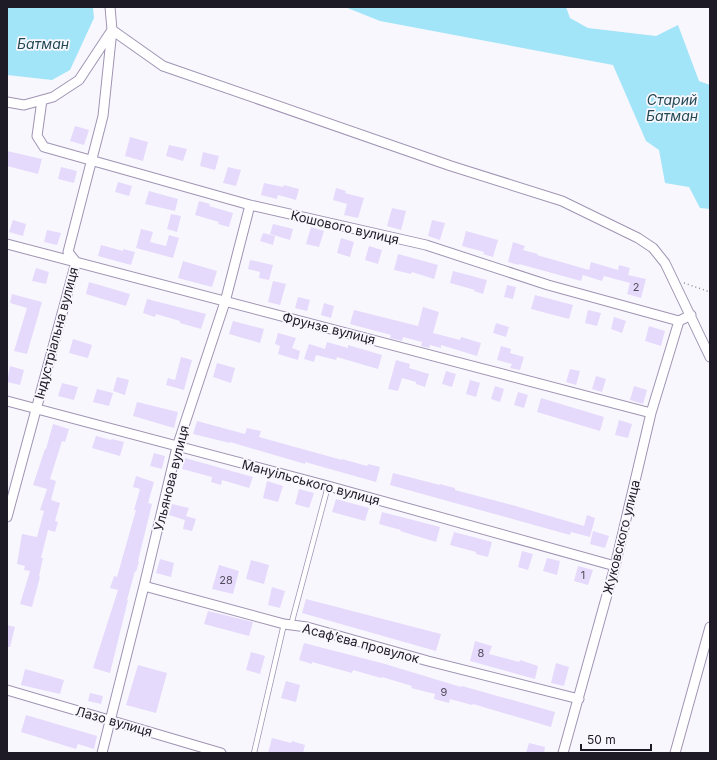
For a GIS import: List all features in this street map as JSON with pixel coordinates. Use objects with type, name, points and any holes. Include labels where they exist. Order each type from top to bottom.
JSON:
[{"type":"street","name":"Індустріальна вулиця","points":[[7,518],[76,262],[68,252],[103,116],[112,30],[110,7]]},
{"type":"street","points":[[7,102],[24,105],[53,97],[79,80],[112,30],[163,66],[451,166],[562,201],[638,238],[654,248],[665,263],[710,357]]},
{"type":"street","name":"Кошового вулиця","points":[[42,100],[37,136],[44,147],[92,162],[250,205],[426,245],[548,285],[679,321]]},
{"type":"street","name":"Ульянова вулиця","points":[[102,753],[177,447],[225,302],[250,205]]},
{"type":"street","name":"Фрунзе вулиця","points":[[7,244],[651,413]]},
{"type":"street","points":[[679,321],[690,314]]},
{"type":"street","name":"Жуковского улица","points":[[563,753],[615,566],[651,413],[679,321]]},
{"type":"street","name":"Мануільського вулиця","points":[[7,401],[35,410],[328,486],[615,566]]},
{"type":"street","name":"Асаф’єва провулок","points":[[144,586],[287,624],[307,627],[428,661],[579,699]]},
{"type":"street","points":[[675,753],[710,626]]},
{"type":"street","name":"Лазо вулиця","points":[[7,690],[221,753]]},
{"type":"lane","points":[[254,753],[287,624],[328,486]]},
{"type":"path","points":[[674,281],[690,284],[710,292]]},
{"type":"water","name":"Батман","points":[[7,7],[93,7],[94,18],[70,70],[52,80],[7,75]]},
{"type":"water","name":"Старий Батман","points":[[345,7],[566,7],[570,18],[588,28],[656,36],[678,25],[699,81],[710,85],[710,209],[700,208],[689,187],[665,183],[659,150],[646,141],[613,65],[380,21]]},
{"type":"building","points":[[75,126],[89,130],[84,145],[70,141]]},
{"type":"building","points":[[130,137],[148,142],[143,161],[125,156]]},
{"type":"building","points":[[169,145],[187,149],[183,161],[166,156]]},
{"type":"building","points":[[7,151],[42,159],[38,174],[7,166]]},
{"type":"building","points":[[203,152],[219,156],[215,170],[200,166]]},
{"type":"building","points":[[61,167],[77,171],[74,183],[58,179]]},
{"type":"building","points":[[228,167],[241,170],[236,186],[223,183]]},
{"type":"building","points":[[118,182],[132,186],[129,196],[115,192]]},
{"type":"building","points":[[264,183],[283,187],[284,185],[299,189],[296,200],[278,195],[277,199],[261,195]]},
{"type":"building","points":[[336,188],[346,191],[345,193],[364,198],[358,218],[344,215],[347,204],[333,200]]},
{"type":"building","points":[[149,191],[178,199],[175,211],[145,204]]},
{"type":"building","points":[[199,201],[210,204],[209,206],[233,213],[229,227],[218,224],[219,222],[195,215]]},
{"type":"building","points":[[392,208],[406,211],[401,230],[387,226]]},
{"type":"building","points":[[171,214],[181,216],[177,232],[167,229]]},
{"type":"building","points":[[13,220],[26,224],[23,236],[9,232]]},
{"type":"building","points":[[432,220],[445,223],[440,240],[428,236]]},
{"type":"building","points":[[273,224],[293,229],[290,240],[270,234]]},
{"type":"building","points":[[311,227],[324,231],[319,247],[306,244]]},
{"type":"building","points":[[141,229],[153,232],[150,242],[166,246],[169,235],[179,238],[173,258],[136,248]]},
{"type":"building","points":[[47,230],[61,233],[57,245],[44,242]]},
{"type":"building","points":[[466,231],[498,240],[493,257],[483,254],[484,252],[462,246]]},
{"type":"building","points":[[263,233],[275,236],[273,245],[260,241]]},
{"type":"building","points":[[341,238],[354,242],[350,257],[337,253]]},
{"type":"building","points":[[513,242],[525,246],[523,250],[589,270],[591,262],[618,270],[619,265],[630,268],[628,275],[646,279],[641,298],[627,294],[630,283],[604,276],[602,281],[583,275],[581,281],[508,262]]},
{"type":"building","points":[[101,245],[123,251],[123,249],[135,252],[131,265],[98,256]]},
{"type":"building","points":[[369,246],[382,250],[378,264],[365,260]]},
{"type":"building","points":[[398,254],[438,265],[434,279],[412,272],[411,274],[394,270]]},
{"type":"building","points":[[250,260],[273,265],[269,280],[259,278],[260,272],[248,269]]},
{"type":"building","points":[[183,261],[217,271],[212,287],[178,278]]},
{"type":"building","points":[[36,268],[49,272],[46,284],[32,281]]},
{"type":"building","points":[[453,271],[487,280],[483,294],[474,291],[475,290],[450,283]]},
{"type":"building","points":[[273,281],[286,284],[280,305],[268,302]]},
{"type":"building","points":[[89,282],[130,294],[126,306],[86,294]]},
{"type":"building","points":[[507,285],[516,287],[513,299],[504,297]]},
{"type":"building","points":[[12,294],[42,302],[27,354],[14,351],[27,308],[10,303]]},
{"type":"building","points":[[535,295],[573,305],[569,319],[531,309]]},
{"type":"building","points":[[298,297],[310,300],[307,311],[295,308]]},
{"type":"building","points":[[147,299],[206,314],[201,329],[156,314],[155,317],[143,313]]},
{"type":"building","points":[[324,303],[334,306],[331,318],[321,315]]},
{"type":"building","points":[[423,307],[439,312],[433,333],[460,340],[461,337],[481,343],[477,356],[441,345],[441,348],[430,345],[429,348],[421,346],[422,342],[403,337],[402,341],[390,338],[391,335],[350,324],[354,310],[418,326]]},
{"type":"building","points":[[588,310],[601,313],[597,326],[585,323]]},
{"type":"building","points":[[614,317],[626,321],[622,333],[611,329]]},
{"type":"building","points":[[233,321],[264,329],[260,343],[229,334]]},
{"type":"building","points":[[496,323],[509,327],[506,337],[493,333]]},
{"type":"building","points":[[649,326],[665,331],[661,346],[645,341]]},
{"type":"building","points":[[278,333],[296,338],[292,348],[300,351],[298,360],[278,354],[280,346],[275,344]]},
{"type":"building","points":[[73,339],[92,345],[88,358],[69,353]]},
{"type":"building","points":[[327,342],[348,348],[348,345],[382,355],[378,369],[337,357],[336,360],[316,355],[314,362],[304,359],[309,344],[325,349]]},
{"type":"building","points":[[501,346],[511,349],[510,353],[524,357],[520,370],[510,368],[512,364],[497,360]]},
{"type":"building","points":[[181,357],[192,360],[184,390],[166,385],[168,378],[175,380]]},
{"type":"building","points":[[396,360],[410,364],[409,368],[429,374],[425,387],[416,384],[416,382],[402,378],[398,391],[388,389]]},
{"type":"building","points":[[217,363],[235,368],[231,383],[213,377]]},
{"type":"building","points":[[10,366],[24,370],[20,385],[7,382]]},
{"type":"building","points":[[570,369],[580,371],[576,385],[566,382]]},
{"type":"building","points":[[446,371],[456,374],[452,387],[442,384]]},
{"type":"building","points":[[596,376],[606,379],[602,392],[592,389]]},
{"type":"building","points":[[117,377],[129,380],[125,395],[113,391]]},
{"type":"building","points":[[470,380],[480,383],[476,397],[466,394]]},
{"type":"building","points":[[62,383],[78,387],[74,400],[58,396]]},
{"type":"building","points":[[495,386],[504,389],[500,402],[491,399]]},
{"type":"building","points":[[634,386],[647,390],[643,404],[630,400]]},
{"type":"building","points":[[97,389],[113,393],[109,406],[93,402]]},
{"type":"building","points":[[518,392],[528,395],[524,408],[514,405]]},
{"type":"building","points":[[541,398],[604,417],[600,431],[537,412]]},
{"type":"building","points":[[137,402],[178,412],[174,428],[133,416]]},
{"type":"building","points":[[619,420],[632,424],[628,438],[615,435]]},
{"type":"building","points":[[197,421],[245,434],[247,428],[261,431],[259,437],[342,460],[367,466],[368,464],[380,467],[376,482],[305,462],[305,464],[230,442],[193,434]]},
{"type":"building","points":[[53,424],[69,429],[65,442],[62,441],[50,479],[56,481],[51,500],[60,503],[55,521],[58,522],[55,532],[48,530],[41,558],[43,558],[40,577],[32,607],[20,604],[30,571],[24,570],[25,566],[17,564],[22,534],[37,537],[44,511],[40,510],[47,489],[33,485]]},
{"type":"building","points":[[96,436],[124,442],[120,456],[92,448]]},
{"type":"building","points":[[154,453],[165,456],[162,469],[150,466]]},
{"type":"building","points":[[185,458],[253,477],[249,488],[222,480],[221,485],[211,482],[212,477],[182,469]]},
{"type":"building","points":[[393,473],[455,488],[455,490],[584,526],[587,515],[595,518],[590,537],[571,532],[570,535],[390,485]]},
{"type":"building","points":[[136,476],[154,482],[148,503],[152,504],[139,562],[127,600],[110,673],[93,668],[118,590],[110,588],[114,576],[117,577],[136,510],[134,510],[140,489],[133,487]]},
{"type":"building","points":[[267,481],[283,486],[278,502],[263,498]]},
{"type":"building","points":[[299,489],[314,493],[309,508],[295,504]]},
{"type":"building","points":[[336,499],[369,508],[365,521],[332,512]]},
{"type":"building","points":[[172,504],[189,508],[186,516],[196,519],[192,531],[183,529],[185,520],[169,515]]},
{"type":"building","points":[[382,512],[440,527],[436,542],[379,524]]},
{"type":"building","points":[[593,531],[609,536],[605,548],[590,544]]},
{"type":"building","points":[[454,532],[492,542],[488,557],[450,545]]},
{"type":"building","points":[[522,551],[533,554],[528,570],[518,567]]},
{"type":"building","points":[[547,558],[560,561],[557,575],[543,571]]},
{"type":"building","points":[[160,559],[174,563],[171,577],[156,573]]},
{"type":"building","points":[[251,560],[269,565],[264,584],[246,579]]},
{"type":"building","points":[[219,565],[239,571],[233,594],[212,589]]},
{"type":"building","points":[[578,566],[593,570],[588,585],[574,581]]},
{"type":"building","points":[[272,587],[285,591],[280,608],[268,605]]},
{"type":"building","points":[[306,599],[441,634],[436,651],[302,613]]},
{"type":"building","points":[[208,611],[253,622],[249,636],[204,624]]},
{"type":"building","points":[[7,625],[15,627],[10,647],[7,647]]},
{"type":"building","points":[[475,641],[492,646],[489,654],[519,662],[520,660],[538,666],[535,679],[470,661]]},
{"type":"building","points":[[304,643],[385,664],[461,687],[462,686],[555,712],[551,727],[473,704],[450,699],[449,703],[434,699],[435,694],[411,688],[412,686],[382,677],[381,678],[353,670],[352,673],[299,660]]},
{"type":"building","points":[[251,652],[265,656],[260,674],[246,670]]},
{"type":"building","points":[[556,663],[569,667],[564,686],[551,683]]},
{"type":"building","points":[[138,665],[167,673],[156,713],[126,705]]},
{"type":"building","points":[[25,669],[64,680],[60,694],[21,685]]},
{"type":"building","points":[[286,681],[300,685],[296,702],[281,698]]},
{"type":"building","points":[[90,693],[103,696],[101,704],[88,701]]},
{"type":"building","points":[[26,715],[97,736],[94,749],[78,744],[76,749],[21,732]]},
{"type":"building","points":[[272,738],[291,743],[292,741],[305,745],[303,753],[268,753]]},
{"type":"building","points":[[529,743],[545,747],[544,753],[526,753]]}]
